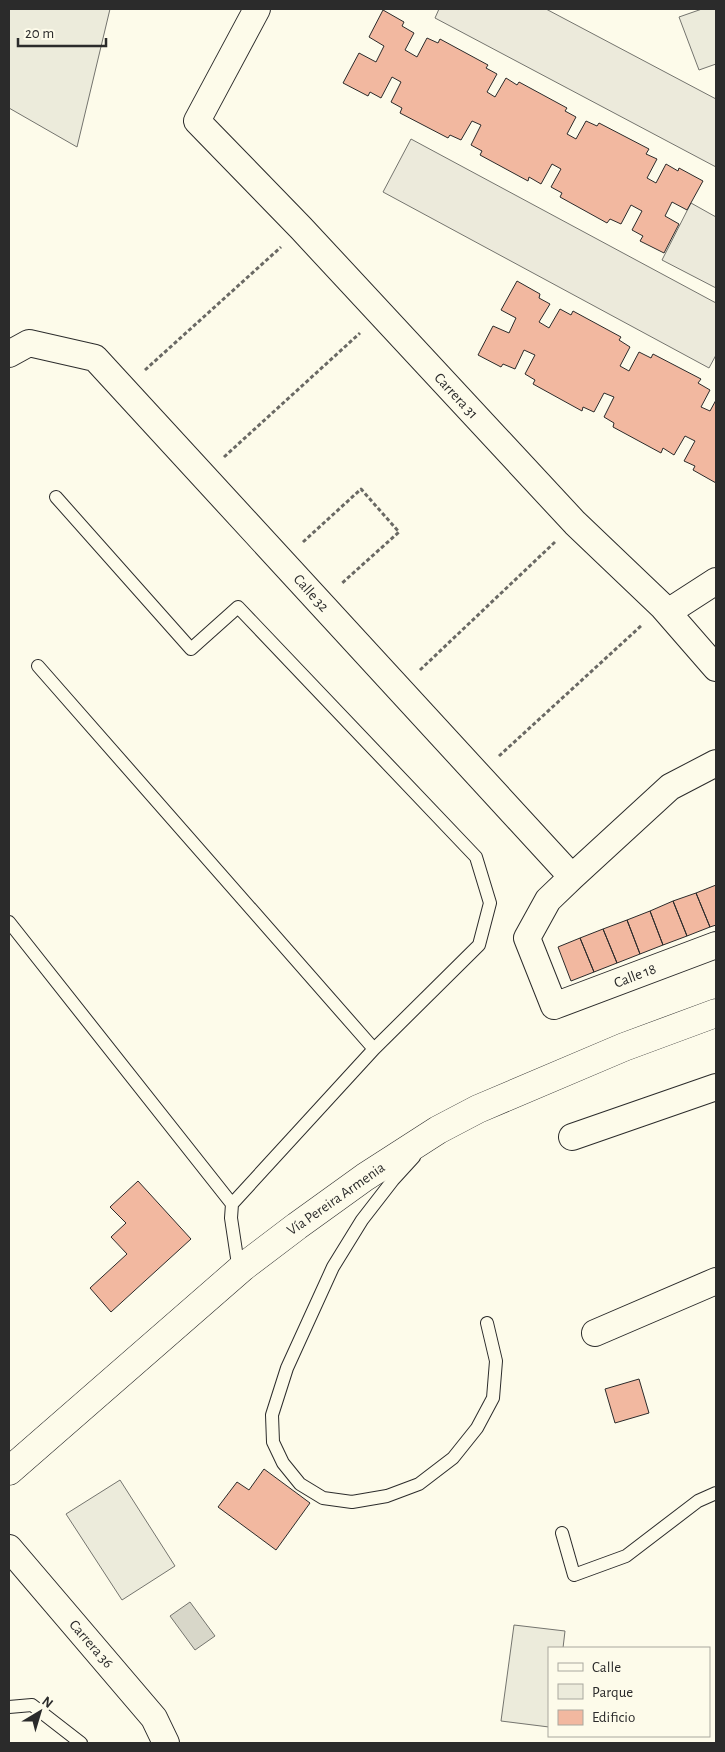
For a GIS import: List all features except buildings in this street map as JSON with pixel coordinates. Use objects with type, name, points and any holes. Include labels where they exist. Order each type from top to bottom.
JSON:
[{"type":"main road","name":"Vía Pereira Armenia","points":[[9,1471],[239,1271],[358,1182],[438,1130],[478,1109],[578,1065],[716,1014]]},
{"type":"street","name":"Carrera 31","points":[[257,9],[197,121],[301,228],[575,523],[665,609],[716,668]]},
{"type":"street","name":"Calle 32","points":[[19,349],[95,358],[572,877]]},
{"type":"street","points":[[665,609],[716,580]]},
{"type":"street","points":[[572,877],[670,787],[716,763]]},
{"type":"street","name":"Calle 18","points":[[572,877],[548,900],[527,938],[554,1006],[716,945]]},
{"type":"street","points":[[572,1136],[716,1087]]},
{"type":"street","points":[[595,1334],[716,1281]]},
{"type":"street","name":"Carrera 36","points":[[9,1548],[154,1718],[166,1743]]},
{"type":"lane","points":[[56,497],[191,649],[238,607],[476,857],[490,903],[479,945],[374,1049],[232,1204],[231,1218],[239,1271]]},
{"type":"lane","points":[[38,666],[374,1049]]},
{"type":"lane","points":[[9,922],[232,1204]]},
{"type":"lane","points":[[438,1130],[393,1180],[362,1220],[333,1267],[287,1368],[272,1415],[273,1442],[283,1463],[300,1484],[322,1498],[352,1502],[387,1496],[419,1484],[453,1458],[477,1428],[493,1398],[496,1361],[487,1323]]},
{"type":"lane","points":[[562,1533],[574,1575],[626,1556],[698,1501],[716,1493]]},
{"type":"lane","points":[[9,1707],[32,1705],[81,1743]]},
{"type":"path","points":[[124,389],[301,228]]},
{"type":"path","points":[[203,476],[380,315]]},
{"type":"path","points":[[282,561],[361,489],[399,532],[320,603]]},
{"type":"path","points":[[400,690],[575,523]]},
{"type":"path","points":[[478,775],[665,609]]},
{"type":"green space","points":[[9,9],[110,9],[77,147],[9,108]]},
{"type":"green space","points":[[702,9],[716,9],[716,64],[699,70],[679,17]]},
{"type":"green space","points":[[120,1480],[175,1566],[122,1600],[66,1514]]},
{"type":"green space","points":[[514,1625],[565,1631],[563,1647],[548,1647],[548,1727],[501,1721]]},
{"type":"shaded area","points":[[439,9],[546,9],[716,99],[716,167],[435,18]]},
{"type":"shaded area","points":[[411,139],[716,303],[716,355],[709,368],[383,192]]},
{"type":"shaded area","points":[[691,203],[716,217],[716,288],[662,260]]},
{"type":"shaded area","points":[[190,1602],[215,1636],[195,1650],[170,1616]]}]
